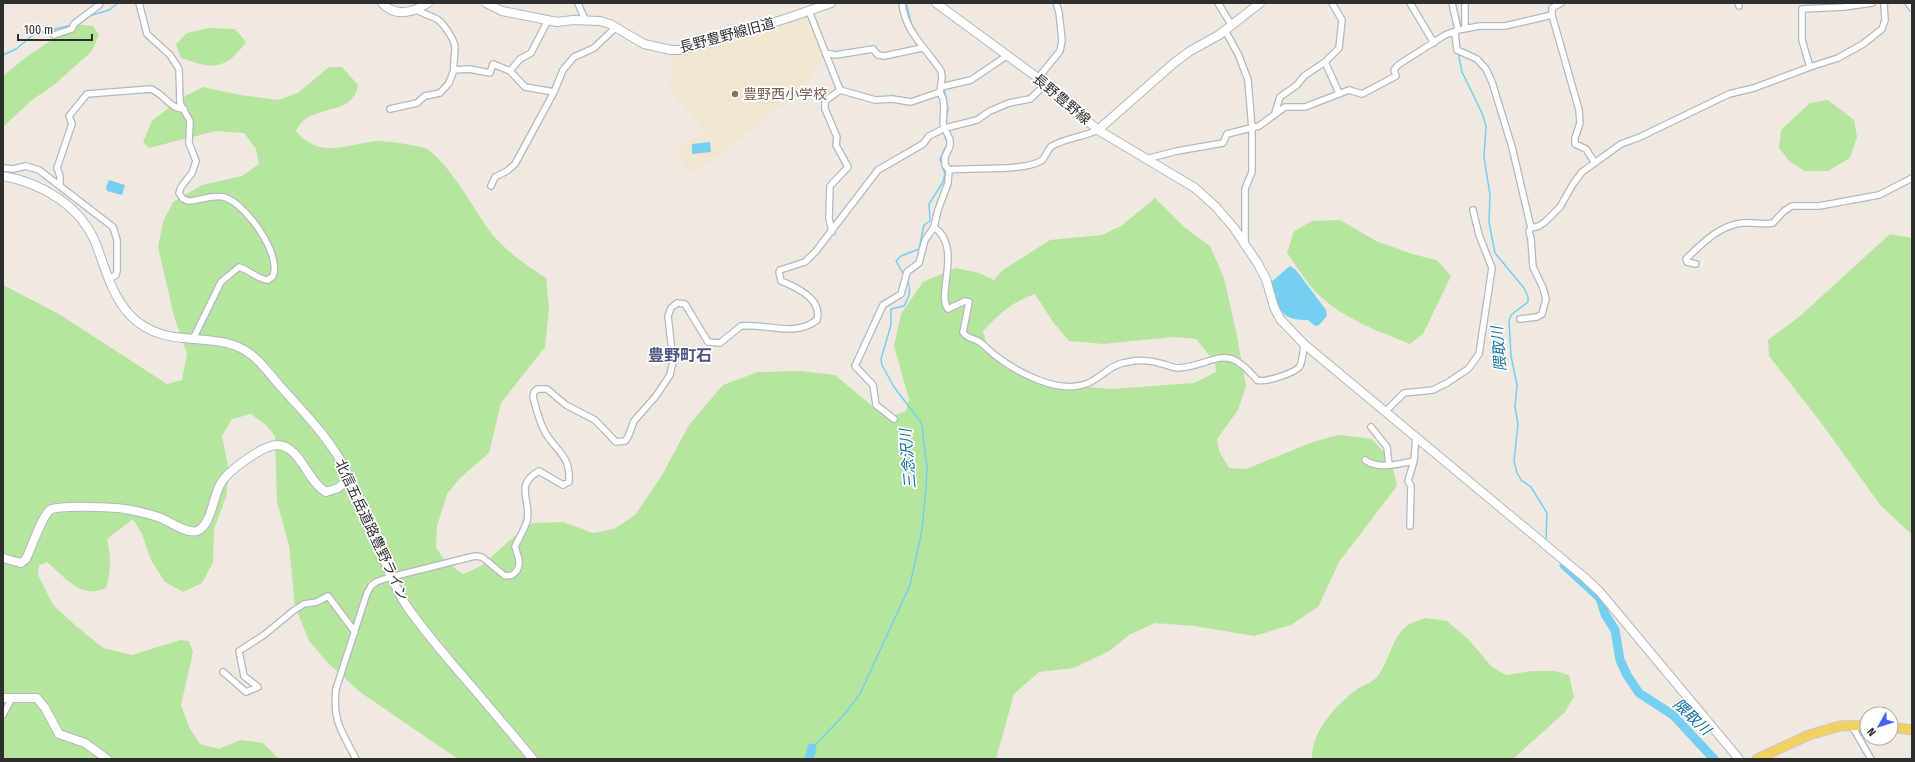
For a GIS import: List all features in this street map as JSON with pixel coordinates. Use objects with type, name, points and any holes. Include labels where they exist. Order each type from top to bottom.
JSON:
[{"type":"main road","points":[[1757,759],[1808,735],[1840,726],[1859,726]]},
{"type":"main road","points":[[1899,728],[1912,730]]},
{"type":"street","points":[[54,35],[73,26],[100,3]]},
{"type":"street","points":[[139,3],[147,34],[170,54],[179,69],[178,93],[180,103],[190,121],[189,144],[196,161],[192,173],[180,190],[181,196],[189,201],[211,196],[223,196],[238,204],[268,245],[275,265],[274,275],[269,280],[239,267],[220,282],[193,339]]},
{"type":"street","points":[[382,3],[394,10],[405,12],[417,10],[428,3]]},
{"type":"street","name":"長野豊野線旧道","points":[[486,3],[502,11],[556,22],[585,20],[600,22],[615,28],[651,47],[681,50],[831,3]]},
{"type":"street","points":[[578,3],[585,20]]},
{"type":"street","points":[[894,419],[876,404],[873,385],[855,366],[883,305],[901,294],[906,272],[919,263],[925,240],[934,227],[938,210],[948,183],[949,170],[945,165],[945,157],[950,146],[950,140],[943,124],[941,71],[922,48],[907,23],[902,3]]},
{"type":"street","name":"長野豊野線","points":[[938,3],[1046,84],[1098,130],[1174,63],[1190,51],[1229,28],[1260,3]]},
{"type":"street","points":[[1038,78],[1060,52],[1062,40],[1059,12],[1056,3]]},
{"type":"street","points":[[1218,3],[1248,80],[1252,129],[1252,172],[1245,189],[1245,242]]},
{"type":"street","points":[[1275,114],[1280,96],[1297,85],[1304,76],[1325,62],[1339,48],[1342,20],[1332,3]]},
{"type":"street","points":[[1410,3],[1434,43]]},
{"type":"street","points":[[1452,3],[1457,50],[1477,59],[1486,69],[1492,82],[1512,147],[1531,228],[1529,231],[1531,238],[1533,267],[1543,288],[1546,299],[1542,314],[1537,317],[1520,319]]},
{"type":"street","points":[[1465,3],[1465,28]]},
{"type":"street","points":[[1561,3],[1552,8],[1552,15],[1579,110],[1580,123],[1575,138],[1575,144],[1586,149],[1595,163]]},
{"type":"street","points":[[1810,67],[1802,40],[1802,9],[1872,3]]},
{"type":"street","points":[[1531,228],[1545,222],[1560,207],[1578,178],[1595,163],[1621,144],[1640,138],[1729,94],[1754,88],[1838,58],[1863,44],[1882,29],[1885,20],[1884,3]]},
{"type":"street","points":[[1908,3],[1912,8]]},
{"type":"street","points":[[390,109],[417,103],[425,96],[440,93],[449,83],[454,70],[453,59],[455,47],[453,40],[439,21],[417,10]]},
{"type":"street","points":[[809,11],[840,90]]},
{"type":"street","points":[[1146,159],[1177,151],[1223,143],[1227,134],[1244,129],[1252,129],[1259,126],[1285,107],[1305,107],[1349,90],[1362,94],[1396,76],[1394,70],[1398,65],[1445,35],[1456,31],[1465,28],[1487,26],[1497,27],[1552,15]]},
{"type":"street","points":[[510,71],[520,59],[531,53],[548,20]]},
{"type":"street","points":[[491,186],[495,177],[507,171],[515,164],[554,92],[563,70],[574,57],[594,48],[615,28]]},
{"type":"street","points":[[825,53],[836,55],[873,49],[878,55],[884,56],[922,48]]},
{"type":"street","points":[[840,90],[875,100],[892,99],[911,102],[942,88],[971,80],[1008,55]]},
{"type":"street","points":[[1325,62],[1339,93]]},
{"type":"street","points":[[454,70],[469,69],[490,73],[493,64],[510,71],[525,86],[554,92]]},
{"type":"street","points":[[356,759],[336,719],[336,689],[371,586],[376,582],[392,576],[475,556],[482,557],[505,576],[515,573],[520,566],[519,557],[515,547],[528,516],[524,494],[526,482],[539,471],[563,485],[569,482],[567,465],[560,450],[544,431],[533,397],[534,392],[540,388],[547,389],[566,405],[595,420],[616,442],[625,441],[634,421],[666,383],[672,368],[671,334],[668,316],[671,308],[677,303],[685,304],[708,342],[720,343],[741,326],[795,330],[807,328],[817,320],[818,316],[815,306],[811,299],[798,288],[781,281],[779,272],[784,268],[805,262],[832,232],[878,170],[923,144],[929,136],[945,128],[977,120],[990,111],[1009,103],[1030,99],[1046,84]]},
{"type":"street","points":[[60,186],[60,176],[57,168],[72,124],[69,116],[87,94],[151,89],[157,92],[173,106],[178,109],[184,109]]},
{"type":"street","points":[[832,232],[829,218],[830,186],[848,167],[836,145],[837,137],[826,109],[825,101],[840,90]]},
{"type":"street","points":[[949,170],[970,168],[1004,169],[1023,166],[1041,160],[1051,146],[1086,136],[1098,130],[1195,188],[1216,207],[1245,242],[1266,280],[1274,307],[1280,319],[1304,344],[1416,436],[1600,592],[1739,759]]},
{"type":"street","points":[[3,168],[13,169],[33,166],[113,228],[117,240],[117,271],[116,275],[109,279]]},
{"type":"street","name":"北信五岳道路豊野ライン","points":[[3,176],[32,184],[46,190],[65,203],[80,218],[95,241],[118,300],[130,316],[140,323],[170,338],[217,341],[233,345],[253,356],[309,418],[339,458],[392,576],[404,600],[420,625],[533,759]]},
{"type":"street","points":[[1696,264],[1687,262],[1686,259],[1718,230],[1743,223],[1773,223],[1788,208],[1797,205],[1820,206],[1879,195],[1912,178]]},
{"type":"street","points":[[1386,411],[1404,393],[1433,390],[1455,379],[1478,358],[1492,268],[1479,235],[1473,210]]},
{"type":"street","points":[[934,227],[940,230],[945,240],[947,250],[949,272],[945,297],[946,307],[948,309],[965,301],[970,302],[963,332],[966,338],[978,340],[1009,366],[1040,381],[1055,385],[1082,385],[1091,382],[1112,367],[1128,362],[1158,363],[1179,368],[1227,358],[1241,363],[1257,380],[1264,381],[1296,370],[1301,365],[1304,344]]},
{"type":"street","points":[[1371,427],[1387,447],[1389,465]]},
{"type":"street","points":[[1410,526],[1410,486],[1408,481],[1414,461],[1416,436]]},
{"type":"street","points":[[3,558],[21,563],[26,559],[46,514],[54,508],[83,507],[125,509],[157,517],[191,532],[198,530],[206,523],[221,482],[254,454],[274,445],[282,445],[290,450],[317,484],[326,492],[330,492],[338,488],[349,479]]},
{"type":"street","points":[[1365,460],[1371,465],[1389,465],[1414,461]]},
{"type":"street","points":[[223,672],[246,692],[258,687],[244,676],[239,651],[264,635],[293,611],[304,604],[317,602],[328,596],[355,632]]},
{"type":"street","points":[[3,698],[38,698],[59,734],[85,743],[107,759]]},
{"type":"street","points":[[3,715],[12,698]]},
{"type":"street","points":[[1852,726],[1871,759]]},
{"type":"shaded area","name":"豊野西小学校","points":[[808,16],[825,57],[811,74],[808,86],[697,171],[685,170],[678,146],[706,132],[670,91],[672,58]]},
{"type":"green space","points":[[75,24],[93,26],[99,35],[91,52],[54,85],[32,100],[3,127],[3,76],[25,58]]},
{"type":"green space","points":[[209,28],[235,29],[246,42],[231,58],[224,63],[217,65],[201,64],[181,58],[176,44],[187,33]]},
{"type":"green space","points":[[329,67],[342,67],[358,85],[355,94],[350,101],[336,108],[311,116],[300,124],[296,131],[305,140],[324,148],[344,147],[381,141],[425,148],[434,154],[452,175],[485,225],[498,241],[532,269],[546,278],[549,308],[545,347],[501,403],[489,453],[460,478],[447,494],[437,526],[436,548],[446,562],[463,574],[481,566],[510,540],[533,523],[563,522],[593,533],[614,529],[635,515],[661,477],[689,425],[723,385],[758,372],[800,371],[835,375],[871,405],[893,416],[906,411],[909,399],[894,346],[901,314],[923,282],[956,268],[979,273],[994,280],[1003,270],[1050,240],[1102,235],[1121,226],[1155,198],[1184,227],[1210,246],[1224,278],[1246,386],[1238,410],[1217,439],[1219,451],[1229,468],[1246,469],[1313,442],[1338,435],[1372,439],[1391,460],[1397,486],[1339,562],[1318,607],[1291,625],[1254,636],[1194,626],[1155,623],[1129,635],[1111,650],[1074,668],[1039,672],[1014,694],[996,759],[458,759],[360,692],[328,663],[309,641],[295,606],[289,545],[277,502],[275,436],[266,425],[251,414],[232,419],[222,436],[229,471],[226,497],[214,529],[213,562],[202,583],[183,592],[165,582],[151,560],[142,534],[133,519],[107,539],[110,564],[106,588],[97,591],[81,589],[67,580],[47,562],[39,565],[38,575],[53,605],[103,648],[132,655],[180,640],[189,641],[193,652],[181,705],[189,727],[200,744],[219,749],[240,740],[263,743],[279,759],[3,759],[3,285],[59,314],[167,384],[182,380],[187,354],[174,316],[158,247],[163,222],[173,202],[202,185],[242,176],[259,164],[256,149],[244,133],[216,131],[149,148],[143,142],[152,121],[181,98],[203,87],[240,95],[278,100],[298,93]],"holes":[[[1035,294],[1053,322],[1069,341],[1103,344],[1173,337],[1196,339],[1215,362],[1216,372],[1194,383],[1112,389],[1072,386],[1036,380],[1006,368],[989,352],[983,331],[1006,309],[1026,297]]]},
{"type":"green space","points":[[1828,100],[1854,120],[1857,137],[1850,158],[1828,171],[1805,171],[1790,162],[1779,148],[1781,130],[1810,103]]},
{"type":"green space","points":[[1340,220],[1376,241],[1412,254],[1437,260],[1451,276],[1423,334],[1410,344],[1384,334],[1347,316],[1324,300],[1303,277],[1287,253],[1294,231],[1312,221]]},
{"type":"green space","points":[[1890,234],[1912,238],[1912,533],[1909,532],[1881,506],[1822,424],[1769,356],[1768,340],[1799,317]]},
{"type":"green space","points":[[1425,618],[1447,621],[1468,639],[1492,667],[1506,675],[1532,671],[1555,671],[1569,675],[1574,697],[1565,712],[1513,759],[1312,759],[1313,749],[1320,729],[1333,711],[1348,696],[1377,677],[1402,630],[1408,625]]},
{"type":"water","points":[[710,142],[711,152],[692,154],[692,144]]},
{"type":"water","points":[[109,180],[125,185],[122,195],[107,191],[106,187]]},
{"type":"water","points":[[1290,266],[1296,270],[1326,310],[1327,316],[1319,325],[1315,326],[1308,320],[1291,318],[1285,315],[1278,305],[1271,282]]},
{"type":"waterway","points":[[80,23],[89,16],[109,10],[118,3]]},
{"type":"waterway","name":"三念沢川","points":[[906,3],[911,23],[921,41]]},
{"type":"waterway","name":"隈取川","points":[[1455,3],[1461,27]]},
{"type":"waterway","points":[[3,55],[16,49],[34,34],[72,25]]},
{"type":"waterway","name":"隈取川","points":[[1458,52],[1462,72],[1482,113],[1486,126],[1484,157],[1490,195],[1489,222],[1495,253],[1524,288],[1528,297],[1528,302],[1511,315],[1509,321],[1511,356],[1517,385],[1515,407],[1518,424],[1514,461],[1517,473],[1521,480],[1531,487],[1547,513],[1546,539]]},
{"type":"waterway","name":"三念沢川","points":[[944,88],[948,109],[946,119]]},
{"type":"waterway","name":"三念沢川","points":[[904,275],[896,261],[901,256],[919,249],[924,225],[930,221],[929,204],[943,182],[945,174],[940,159],[948,142]]},
{"type":"waterway","name":"三念沢川","points":[[812,748],[843,716],[860,694],[910,585],[922,530],[927,468],[922,425],[894,387],[882,365],[881,359],[891,325],[891,309],[904,306],[910,290],[907,280]]},
{"type":"waterway","name":"隈取川","points":[[1564,565],[1600,598],[1605,614],[1615,630],[1620,660],[1627,675],[1639,693],[1673,715],[1714,759]]},
{"type":"waterway","name":"三念沢川","points":[[809,759],[812,748]]},
{"type":"place","name":"豊野西小学校","points":[[735,94]]},
{"type":"district","name":"豊野町石","points":[[680,355]]}]
